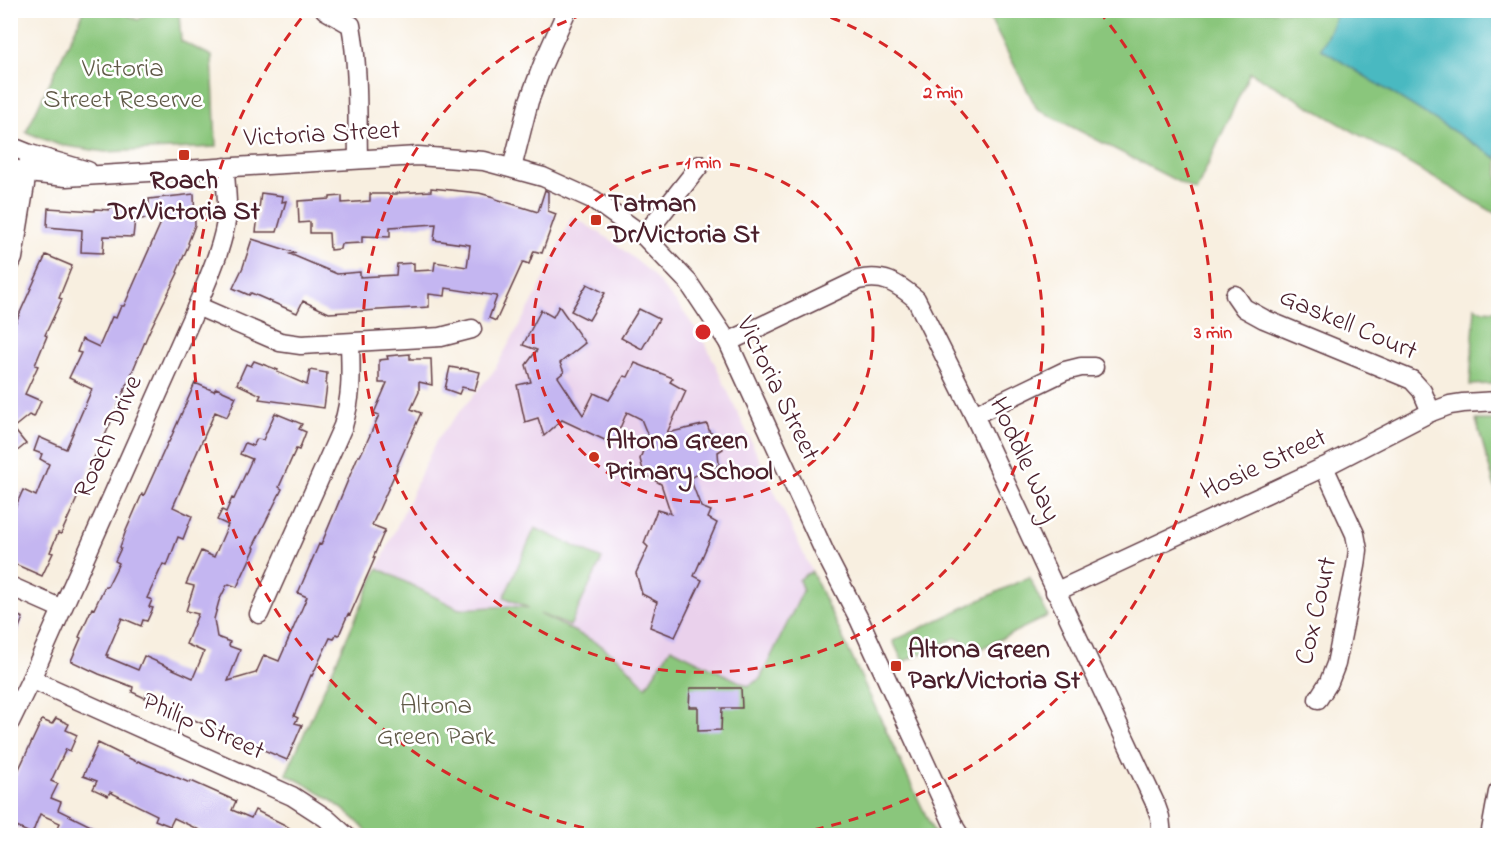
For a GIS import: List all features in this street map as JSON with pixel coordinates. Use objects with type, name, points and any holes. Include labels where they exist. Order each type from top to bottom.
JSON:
[{"type":"street","points":[[325,10],[351,25],[356,74],[358,159]]},
{"type":"street","points":[[512,168],[529,101],[567,10]]},
{"type":"street","name":"Victoria Street","points":[[10,146],[104,175]]},
{"type":"street","points":[[10,264],[13,258],[24,185],[19,171],[30,154]]},
{"type":"street","name":"Victoria Street","points":[[19,171],[66,177],[418,156],[484,161],[543,177],[594,200],[644,236],[688,282],[728,342],[957,833]]},
{"type":"street","points":[[644,236],[700,165]]},
{"type":"street","name":"Roach Drive","points":[[10,722],[197,306],[224,235],[227,212],[225,167]]},
{"type":"street","name":"Hoddle Way","points":[[728,342],[858,280],[870,277],[883,278],[916,299],[974,415],[1155,802],[1162,836]]},
{"type":"street","name":"Gaskell Court","points":[[1235,295],[1244,308],[1264,319],[1412,380],[1422,391],[1431,412]]},
{"type":"street","points":[[197,306],[280,342],[302,345],[441,338],[472,329]]},
{"type":"street","points":[[259,614],[343,426],[349,406],[351,386],[350,344]]},
{"type":"street","points":[[974,415],[1065,371],[1094,367]]},
{"type":"street","name":"Hosie Street","points":[[1055,592],[1324,467],[1431,412],[1450,405],[1498,401]]},
{"type":"street","name":"Cox Court","points":[[1318,699],[1329,682],[1336,664],[1358,550],[1355,534],[1324,467]]},
{"type":"street","points":[[10,586],[62,609]]},
{"type":"street","name":"Philip Street","points":[[31,679],[292,796],[326,818],[346,836]]},
{"type":"street","points":[[1490,836],[1498,792]]},
{"type":"shaded area","name":"Altona Green Primary School","points":[[572,216],[611,240],[649,271],[695,328],[708,349],[812,572],[805,575],[803,591],[760,679],[749,686],[671,648],[646,687],[624,663],[599,644],[531,609],[511,606],[459,609],[378,568],[437,439],[493,372],[537,294]]},
{"type":"green space","name":"Victoria Street Reserve","points":[[84,11],[119,11],[138,20],[151,11],[181,11],[179,13],[181,41],[212,56],[216,147],[105,152],[59,145],[26,132]]},
{"type":"green space","points":[[986,11],[1498,11],[1498,215],[1250,72],[1196,191],[1037,109]]},
{"type":"green space","points":[[1475,307],[1496,311],[1493,384],[1470,385]]},
{"type":"green space","points":[[1476,420],[1498,420],[1498,498]]},
{"type":"green space","name":"Altona Green Park","points":[[535,528],[602,559],[570,626],[540,614],[599,644],[624,663],[646,687],[671,648],[748,686],[760,679],[803,591],[799,580],[812,572],[935,835],[370,835],[352,816],[331,800],[286,774],[378,568],[459,609],[511,606],[529,608],[504,597]]},
{"type":"green space","points":[[1029,577],[1048,616],[980,649],[955,638],[903,662],[893,641]]},
{"type":"water","points":[[1339,10],[1498,11],[1498,159],[1321,49]]},
{"type":"building","points":[[431,188],[479,193],[538,212],[545,190],[548,192],[548,211],[556,214],[542,253],[534,251],[529,264],[523,262],[496,321],[489,318],[497,296],[446,288],[445,296],[429,294],[429,307],[329,313],[303,301],[297,313],[251,293],[249,295],[233,288],[252,239],[296,253],[290,254],[337,274],[360,272],[360,277],[396,275],[397,264],[414,263],[414,271],[434,270],[435,262],[467,267],[470,245],[434,240],[436,224],[390,227],[390,237],[362,236],[362,243],[341,244],[340,249],[330,250],[329,233],[310,233],[310,222],[299,223],[298,201],[342,196],[342,203],[370,201],[370,194],[431,191]]},
{"type":"building","points":[[261,193],[283,196],[282,202],[286,201],[277,232],[256,232]]},
{"type":"building","points":[[194,194],[195,225],[178,273],[149,332],[61,534],[58,533],[50,552],[53,553],[42,576],[10,562],[10,508],[14,510],[23,490],[36,496],[49,464],[40,459],[42,454],[34,451],[39,437],[66,449],[92,389],[69,378],[81,353],[77,352],[82,339],[99,347],[112,317],[116,318],[121,306],[124,306],[163,218],[135,219],[133,237],[104,236],[103,253],[81,252],[82,230],[47,227],[48,208],[95,211],[95,209],[109,210],[109,207],[149,208],[149,199]]},
{"type":"building","points":[[46,255],[72,266],[59,298],[62,299],[45,335],[47,336],[35,365],[38,366],[25,394],[41,401],[34,417],[29,415],[13,428],[26,444],[10,457],[10,335]]},
{"type":"building","points":[[587,284],[605,293],[589,320],[571,311]]},
{"type":"building","points":[[559,306],[585,343],[560,363],[564,372],[558,377],[583,415],[594,393],[609,400],[624,376],[628,377],[635,363],[673,378],[670,382],[686,391],[667,433],[707,424],[710,433],[716,433],[723,449],[718,452],[719,465],[690,478],[701,507],[711,511],[708,518],[717,523],[694,576],[702,580],[675,637],[650,627],[657,602],[642,594],[636,573],[648,547],[644,543],[657,510],[671,514],[661,484],[644,474],[640,459],[645,445],[650,441],[641,419],[627,412],[613,444],[562,420],[544,436],[538,418],[525,422],[517,385],[531,382],[526,365],[537,350],[523,345],[541,310],[553,317]]},
{"type":"building","points":[[639,309],[659,319],[642,349],[621,338]]},
{"type":"building","points":[[410,354],[410,359],[431,359],[432,385],[419,382],[419,392],[411,409],[421,413],[372,525],[385,530],[350,615],[348,614],[339,635],[336,634],[334,639],[330,638],[311,675],[294,716],[298,718],[295,723],[302,725],[287,760],[178,713],[179,710],[146,695],[145,698],[132,692],[133,687],[71,661],[92,608],[94,609],[119,563],[115,561],[125,533],[195,383],[214,391],[216,388],[236,397],[227,417],[215,412],[173,507],[192,516],[183,539],[178,537],[167,566],[163,564],[147,598],[152,600],[149,607],[153,608],[147,621],[143,620],[141,626],[122,618],[106,655],[138,670],[144,656],[193,678],[204,652],[186,644],[198,614],[186,611],[194,586],[186,584],[201,551],[214,557],[228,525],[217,520],[222,510],[226,512],[232,498],[234,499],[252,459],[240,454],[245,443],[253,446],[257,439],[263,440],[275,413],[302,424],[299,429],[306,432],[279,487],[282,489],[253,547],[255,548],[237,587],[227,585],[214,619],[217,637],[230,642],[229,646],[240,650],[228,681],[256,673],[264,655],[279,661],[307,597],[298,593],[319,544],[321,545],[358,456],[379,415],[374,413],[387,383],[379,383],[379,360],[388,359],[387,356]]},
{"type":"building","points":[[254,361],[307,385],[310,370],[327,373],[324,408],[259,399],[261,395],[237,384],[246,364],[251,366]]},
{"type":"building","points":[[450,367],[480,372],[475,390],[462,387],[459,394],[445,389]]},
{"type":"building","points":[[10,612],[23,618],[11,647],[10,647]]},
{"type":"building","points":[[690,688],[741,688],[742,708],[722,708],[721,730],[698,731],[698,707],[689,707]]},
{"type":"building","points":[[56,718],[69,724],[66,730],[77,735],[70,751],[66,749],[51,781],[58,784],[51,798],[61,802],[58,810],[111,836],[54,836],[60,823],[40,814],[32,834],[10,824],[10,788],[42,720],[52,724]]},
{"type":"building","points":[[98,743],[137,762],[190,783],[191,781],[236,801],[232,810],[251,818],[255,810],[301,836],[212,836],[174,818],[170,826],[155,820],[157,815],[110,792],[108,796],[93,789],[97,781],[83,776]]},
{"type":"place","name":"Roach Dr/Victoria St","points":[[184,155]]},
{"type":"place","name":"Tatman Dr/Victoria St","points":[[596,220]]},
{"type":"place","name":"Altona Green Primary School","points":[[594,457]]},
{"type":"place","name":"Altona Green Park/Victoria St","points":[[896,666]]}]
